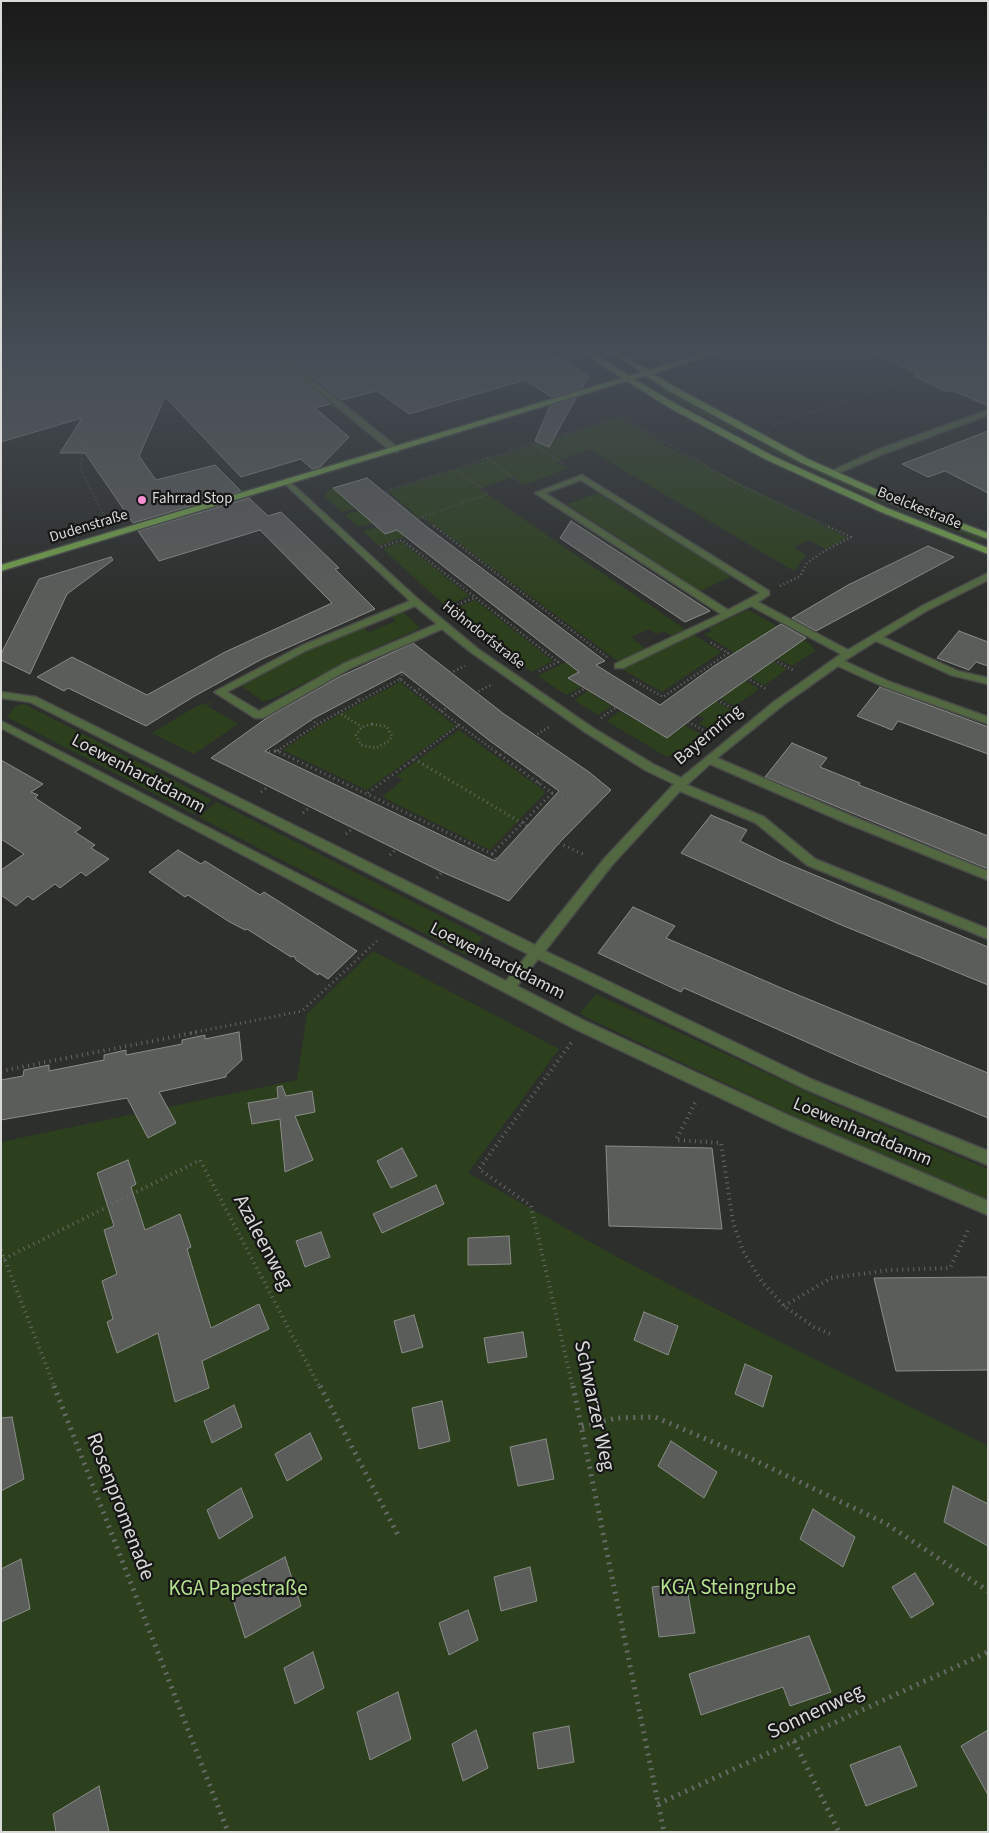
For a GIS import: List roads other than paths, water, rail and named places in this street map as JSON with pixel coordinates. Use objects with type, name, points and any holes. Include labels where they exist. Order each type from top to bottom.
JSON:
[{"type":"main road","name":"Dudenstraße","points":[[1,568],[449,434]]},
{"type":"main road","name":"Boelckestraße","points":[[723,434],[839,490],[988,550]]},
{"type":"main road","points":[[733,439],[746,434]]},
{"type":"main road","name":"Boelckestraße","points":[[753,434],[831,473],[925,513],[988,536]]},
{"type":"street","points":[[375,434],[395,450]]},
{"type":"street","points":[[831,473],[930,434]]},
{"type":"street","points":[[619,666],[728,614],[766,593],[582,477],[538,493],[728,614]]},
{"type":"street","name":"Höhndorfstraße","points":[[288,482],[443,625],[549,704],[649,767],[680,784],[760,820],[811,862],[988,934]]},
{"type":"street","name":"Bayernring","points":[[508,988],[608,862],[680,784],[709,759],[772,708],[848,654],[875,637],[988,576]]},
{"type":"street","points":[[416,602],[304,648],[219,692],[259,716],[347,666],[443,625]]},
{"type":"street","points":[[751,602],[848,654]]},
{"type":"street","points":[[875,637],[956,673],[988,681]]},
{"type":"street","points":[[837,662],[878,681],[988,721]]},
{"type":"street","name":"Loewenhardtdamm","points":[[1,695],[32,699],[536,952],[808,1084],[988,1158]]},
{"type":"street","name":"Loewenhardtdamm","points":[[1,724],[578,1024],[787,1122],[988,1208]]},
{"type":"street","points":[[709,759],[850,820],[988,876]]},
{"type":"place","name":"Fahrrad Stop","points":[[142,500]]},
{"type":"park label","name":"KGA Steingrube","points":[[728,1589]]},
{"type":"park label","name":"KGA Papestraße","points":[[238,1590]]}]
